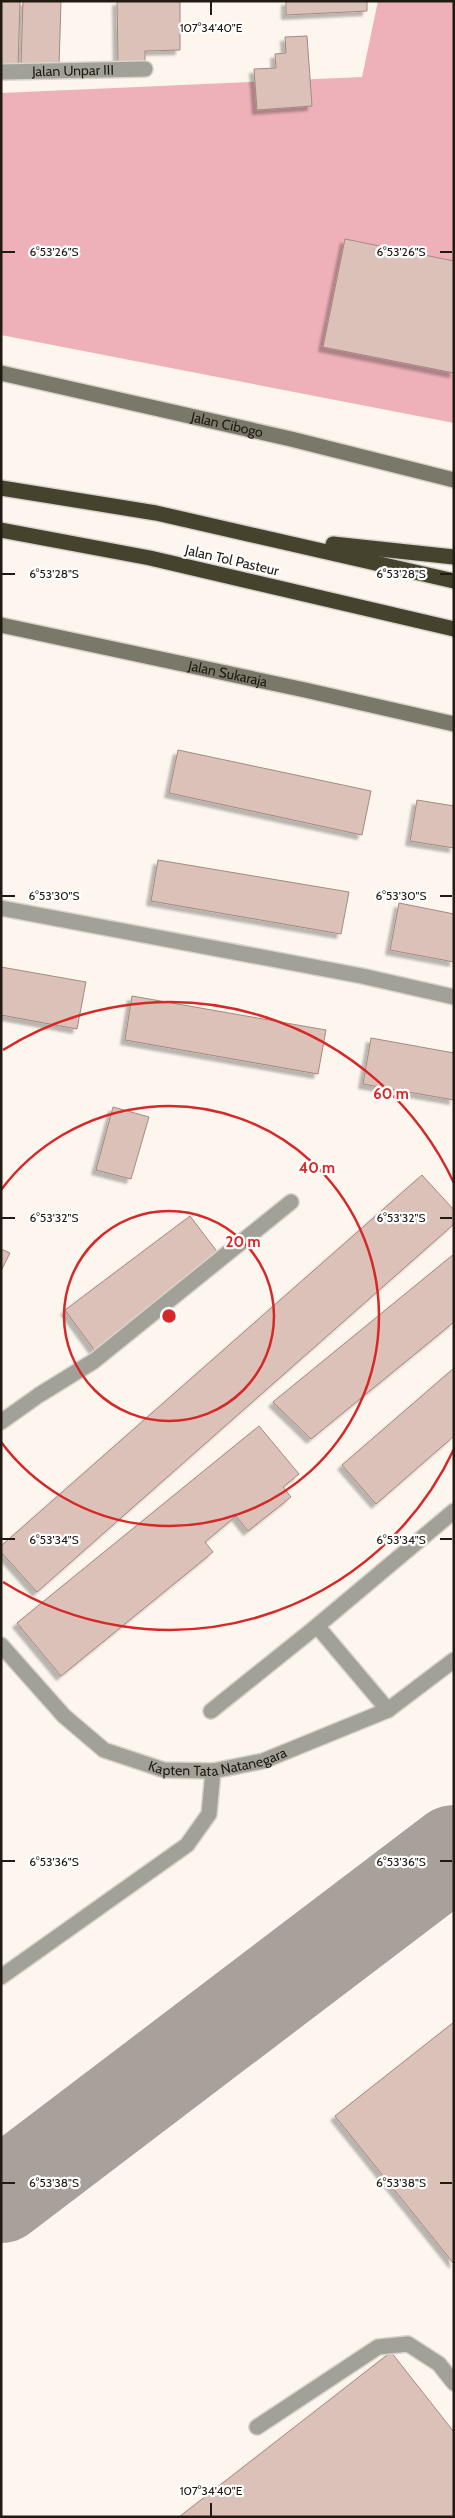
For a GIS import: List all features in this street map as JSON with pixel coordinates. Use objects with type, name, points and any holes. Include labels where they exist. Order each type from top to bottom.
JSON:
[{"type":"highway","points":[[1,488],[156,513],[274,538],[454,581]]},
{"type":"highway","name":"Jalan Tol Pasteur","points":[[1,530],[150,558],[454,629]]},
{"type":"highway","points":[[274,538],[454,557]]},
{"type":"main road","name":"Jalan Cibogo","points":[[1,373],[291,439],[454,480]]},
{"type":"main road","name":"Jalan Sukaraja","points":[[1,625],[454,724]]},
{"type":"street","name":"Jalan Unpar III","points":[[1,72],[145,69]]},
{"type":"street","points":[[1,908],[362,976],[454,997]]},
{"type":"street","points":[[1,1422],[39,1395],[94,1361],[291,1202]]},
{"type":"street","points":[[210,1711],[317,1626],[454,1511]]},
{"type":"street","points":[[317,1626],[388,1710]]},
{"type":"street","name":"Kapten Tata Natanegara","points":[[1,1645],[64,1716],[104,1750],[164,1770],[214,1771],[263,1761],[388,1710],[454,1660]]},
{"type":"street","points":[[1,1977],[187,1845],[209,1814],[214,1771]]},
{"type":"street","points":[[258,2427],[378,2347],[408,2344],[439,2364],[454,2383]]},
{"type":"shaded area","points":[[378,1],[454,1],[454,423],[1,335],[1,93],[362,77]]},
{"type":"building","points":[[1,1],[20,1],[18,66],[1,66]]},
{"type":"building","points":[[23,1],[61,1],[59,67],[21,66]]},
{"type":"building","points":[[117,1],[180,1],[180,50],[145,51],[145,62],[118,62]]},
{"type":"building","points":[[286,1],[367,1],[367,11],[286,15]]},
{"type":"building","points":[[307,36],[312,106],[257,110],[254,69],[276,68],[275,54],[286,53],[285,37]]},
{"type":"building","points":[[345,239],[454,261],[454,373],[323,347]]},
{"type":"building","points":[[178,750],[371,791],[362,835],[169,793]]},
{"type":"building","points":[[417,800],[454,806],[454,848],[410,841]]},
{"type":"building","points":[[158,860],[349,892],[341,934],[151,901]]},
{"type":"building","points":[[399,903],[454,914],[454,962],[390,950]]},
{"type":"building","points":[[1,967],[86,982],[77,1029],[1,1015]]},
{"type":"building","points":[[132,996],[326,1030],[318,1074],[125,1040]]},
{"type":"building","points":[[371,1038],[454,1053],[454,1100],[363,1084]]},
{"type":"building","points":[[113,1107],[149,1117],[131,1179],[96,1170]]},
{"type":"building","points":[[422,1175],[454,1210],[454,1224],[37,1592],[1,1552],[1,1546]]},
{"type":"building","points":[[190,1216],[222,1258],[95,1351],[65,1310]]},
{"type":"building","points":[[1,1249],[10,1253],[1,1271]]},
{"type":"building","points":[[454,1254],[454,1322],[311,1439],[273,1402]]},
{"type":"building","points":[[454,1368],[454,1436],[376,1504],[342,1465]]},
{"type":"building","points":[[259,1426],[299,1474],[283,1487],[291,1497],[248,1531],[236,1516],[205,1542],[213,1552],[61,1676],[17,1623]]},
{"type":"building","points":[[454,2022],[454,2264],[335,2116]]},
{"type":"building","points":[[391,2352],[454,2432],[454,2517],[179,2517]]},
{"type":"taxiway","points":[[1,2196],[454,1852]]}]
